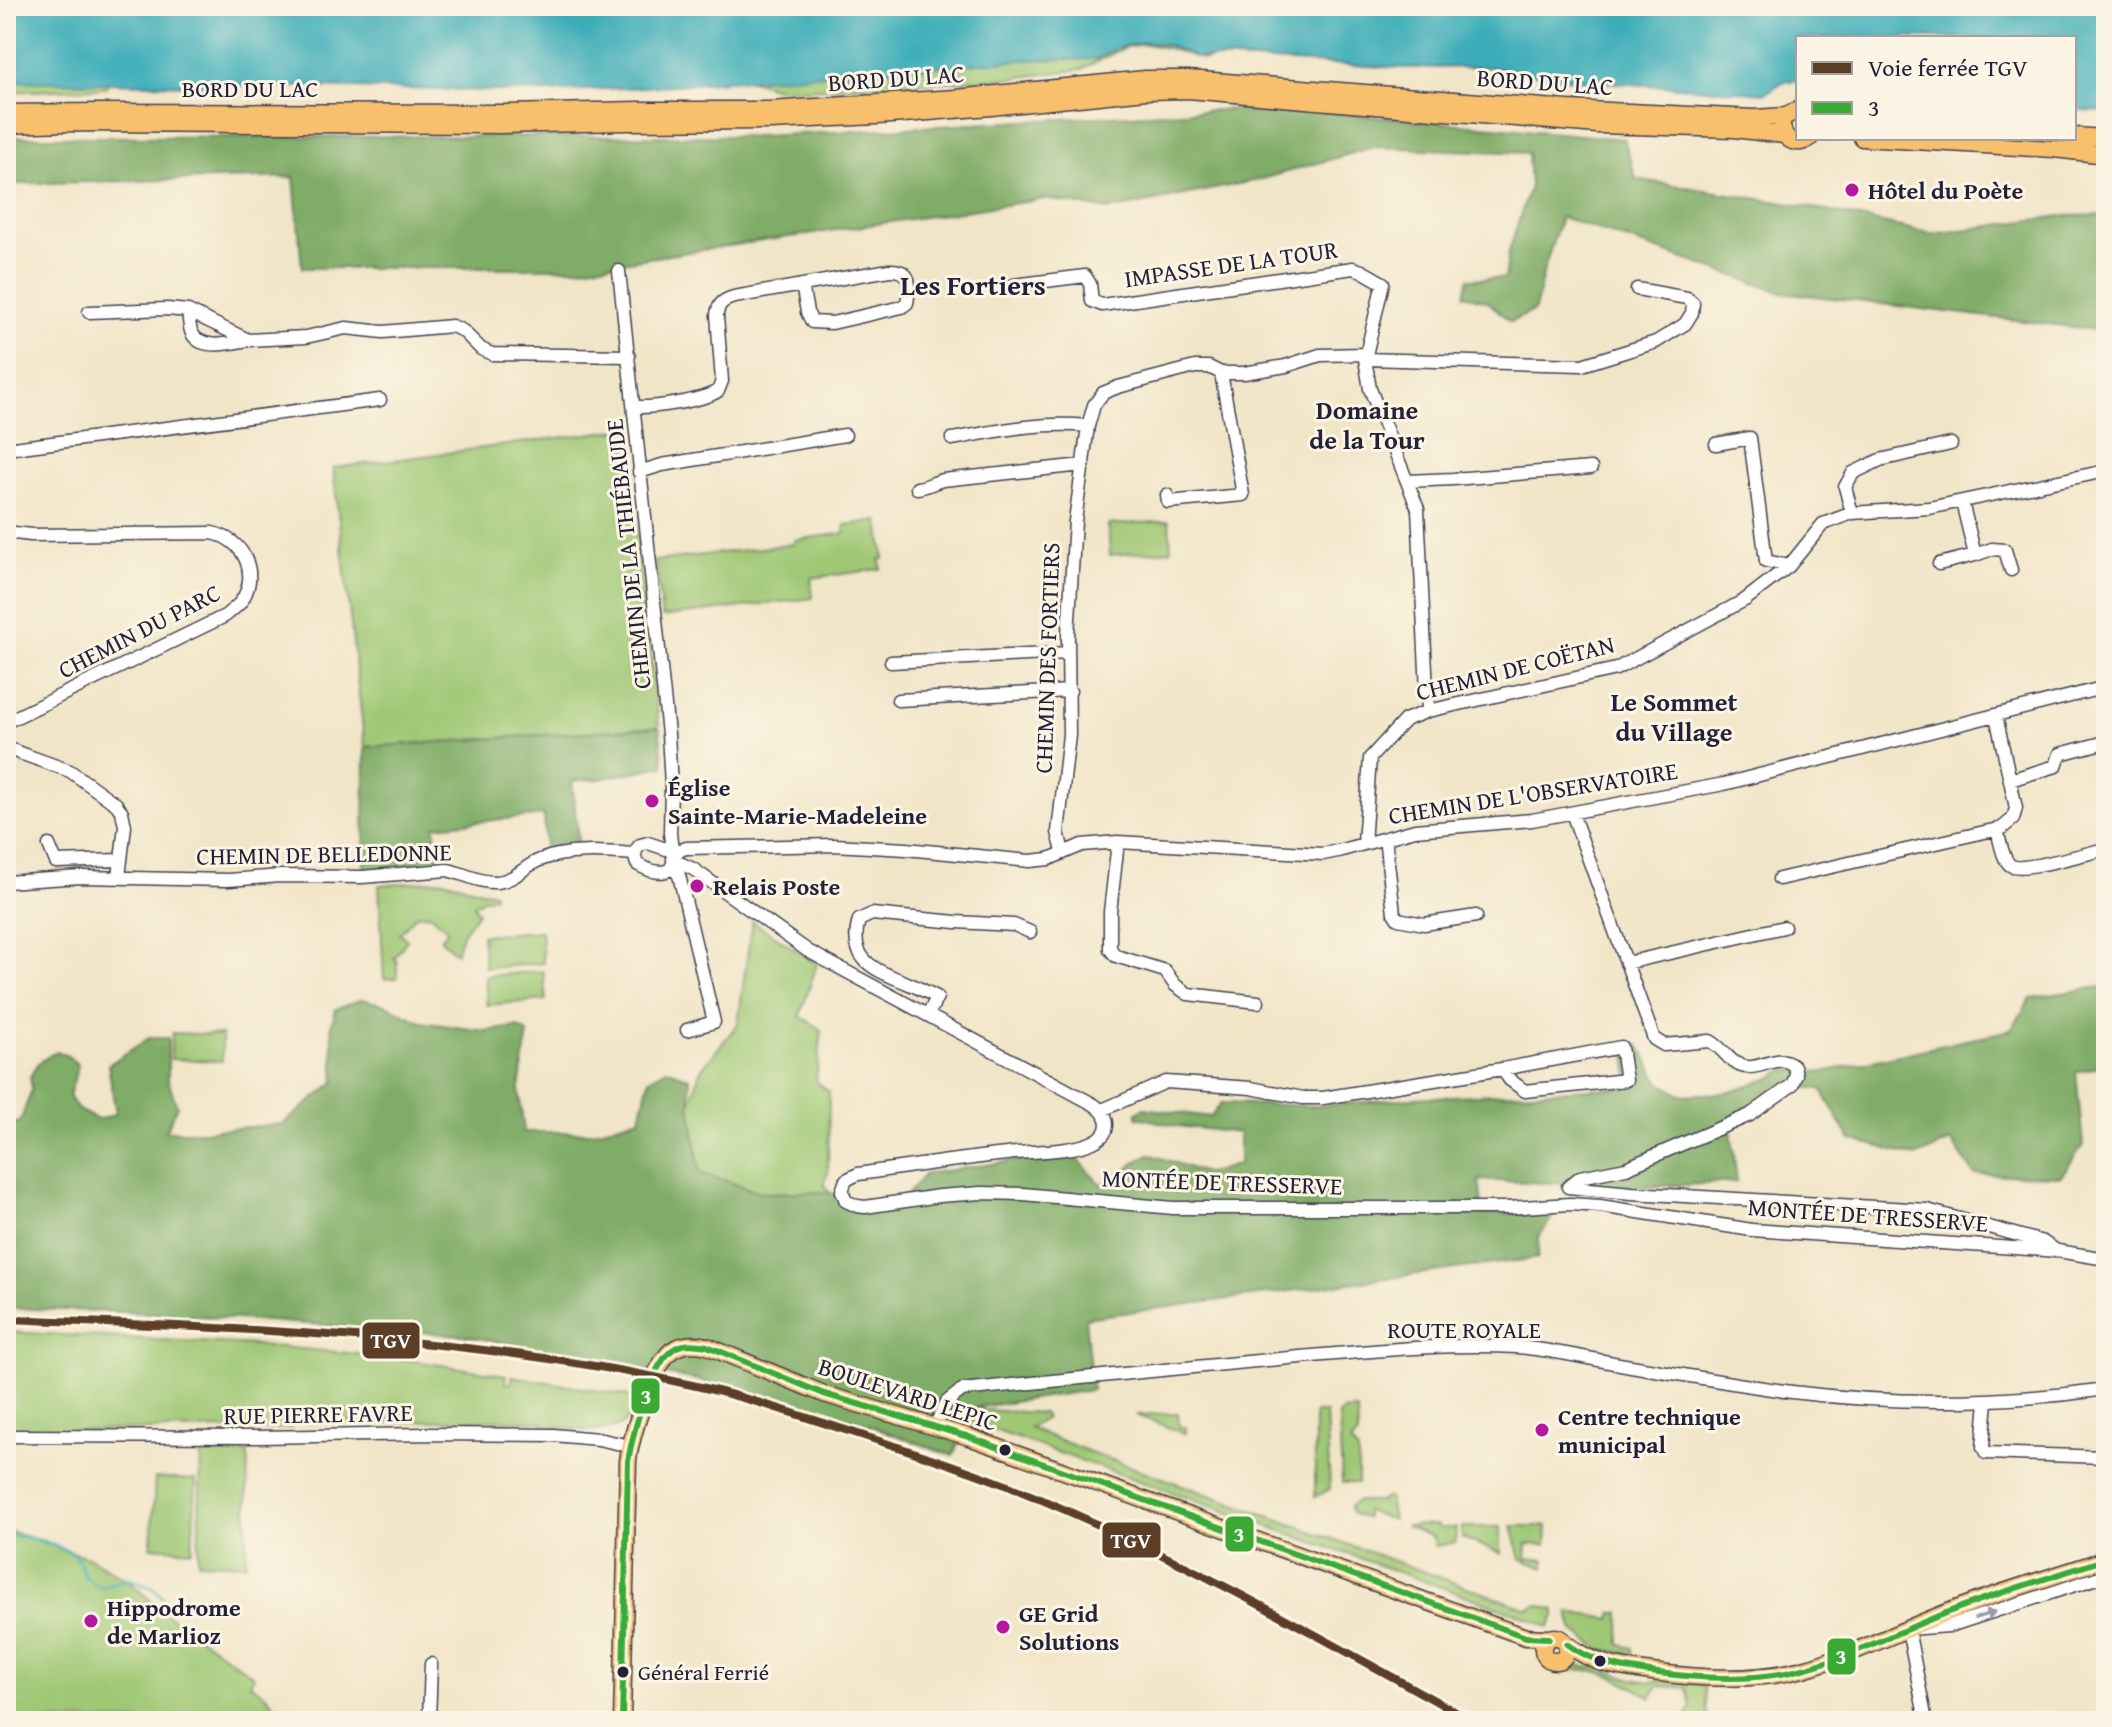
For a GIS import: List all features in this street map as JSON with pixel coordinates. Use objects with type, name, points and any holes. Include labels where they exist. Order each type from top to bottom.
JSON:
[{"type":"main road","name":"BORD DU LAC","points":[[6,113],[769,110],[956,98],[1145,79],[1597,125],[1734,129],[1784,135],[1798,143],[1805,140]]},
{"type":"main road","name":"BORD DU LAC","points":[[6,125],[759,122],[878,116],[1219,87],[1754,118],[1792,113]]},
{"type":"main road","points":[[1784,135],[1782,125],[1792,113]]},
{"type":"main road","points":[[2076,136],[2106,138]]},
{"type":"main road","points":[[1898,140],[2106,155]]},
{"type":"main road","name":"BOULEVARD LEPIC","points":[[622,1721],[630,1446],[664,1359],[679,1347],[696,1344],[824,1394],[935,1426],[1546,1646],[1559,1637],[1564,1640],[1564,1652],[1623,1668],[1717,1678],[1765,1675],[1818,1664],[1908,1629]]},
{"type":"main road","points":[[1908,1629],[1959,1607],[2106,1559]]},
{"type":"street","name":"IMPASSE DE LA TOUR","points":[[1014,285],[1085,276],[1090,284],[1092,301],[1102,305],[1353,268],[1383,283],[1366,356]]},
{"type":"street","points":[[635,407],[704,397],[718,391],[722,381],[717,315],[720,304],[725,300],[802,285],[896,270],[904,273],[909,288],[907,303],[902,307],[820,323],[812,322],[807,312],[802,285]]},
{"type":"street","name":"CHEMIN DE LA THIÉBAUDE","points":[[619,271],[668,734],[670,856]]},
{"type":"street","name":"CHEMIN DES FORTIERS","points":[[1063,852],[1058,832],[1069,735],[1068,653],[1075,521],[1088,426],[1094,405],[1103,393],[1195,367],[1209,367],[1221,373],[1244,373],[1286,366],[1320,355],[1582,365],[1656,342],[1685,324],[1692,313],[1693,303],[1687,298],[1637,289]]},
{"type":"street","points":[[89,312],[188,311],[248,340]]},
{"type":"street","points":[[188,311],[191,330],[197,340],[210,344],[306,337],[346,328],[383,332],[452,326],[492,354],[629,356]]},
{"type":"street","points":[[1366,356],[1370,389],[1418,509],[1428,711]]},
{"type":"street","points":[[1167,495],[1168,502],[1243,495],[1221,373]]},
{"type":"street","points":[[6,449],[380,400]]},
{"type":"street","points":[[952,439],[1032,426],[1088,426]]},
{"type":"street","points":[[639,472],[662,465],[845,435]]},
{"type":"street","points":[[1716,444],[1750,438],[1766,561],[1789,566]]},
{"type":"street","points":[[1852,513],[1845,487],[1853,473],[1880,460],[1951,444]]},
{"type":"street","points":[[917,488],[943,480],[1083,465]]},
{"type":"street","points":[[1407,481],[1591,468]]},
{"type":"street","name":"CHEMIN DE COËTAN","points":[[1364,844],[1370,758],[1405,720],[1428,711],[1616,669],[1745,600],[1789,566],[1823,524],[1852,513],[1929,508],[2106,471]]},
{"type":"street","points":[[1962,502],[1975,555]]},
{"type":"street","name":"CHEMIN DU PARC","points":[[6,532],[31,535],[212,533],[223,535],[237,546],[243,553],[249,572],[248,585],[240,603],[225,616],[6,722]]},
{"type":"street","points":[[1939,564],[1992,549],[2005,550],[2011,570]]},
{"type":"street","points":[[891,662],[1068,653]]},
{"type":"street","name":"CHEMIN DE L'OBSERVATOIRE","points":[[670,856],[686,848],[816,845],[906,849],[1030,861],[1049,859],[1082,845],[1118,842],[1323,854],[1415,830],[1532,820],[1739,780],[2106,687]]},
{"type":"street","points":[[898,700],[1070,691]]},
{"type":"street","points":[[1779,879],[1997,830],[2010,822],[2016,808],[1996,716]]},
{"type":"street","points":[[2010,780],[2056,766],[2060,754],[2102,743]]},
{"type":"street","points":[[6,748],[70,771],[116,804],[124,818],[119,877]]},
{"type":"street","points":[[1568,1187],[1580,1177],[1626,1168],[1750,1115],[1795,1081],[1794,1066],[1787,1060],[1741,1066],[1716,1043],[1664,1045],[1651,1035],[1572,813]]},
{"type":"street","points":[[1997,830],[2005,858],[2016,868],[2102,850]]},
{"type":"street","points":[[1385,838],[1394,913],[1398,919],[1424,924],[1476,916]]},
{"type":"street","points":[[1118,842],[1110,912],[1110,949],[1116,956],[1165,971],[1175,985],[1188,994],[1258,1002]]},
{"type":"street","points":[[670,856],[665,872],[654,872],[637,864],[635,854],[638,847],[644,844],[670,856],[808,951],[1102,1110],[1166,1082],[1251,1088],[1303,1098],[1323,1098],[1621,1047],[1626,1080],[1525,1091],[1510,1080],[1502,1069]]},
{"type":"street","points":[[49,845],[56,862],[121,860]]},
{"type":"street","name":"CHEMIN DE BELLEDONNE","points":[[6,882],[119,877],[228,880],[280,876],[362,877],[447,870],[483,881],[499,882],[513,878],[531,864],[547,858],[602,851],[635,854]]},
{"type":"street","points":[[670,856],[679,875],[714,1022],[687,1030]]},
{"type":"street","points":[[928,1015],[937,997],[872,967],[863,958],[857,946],[859,920],[872,914],[1014,925],[1030,932]]},
{"type":"street","points":[[1626,963],[1784,927]]},
{"type":"street","name":"MONTÉE DE TRESSERVE","points":[[1102,1110],[1106,1129],[1099,1139],[1085,1145],[858,1174],[843,1185],[844,1197],[850,1204],[865,1207],[981,1193],[1173,1208],[1507,1208],[1570,1204],[1752,1230],[2076,1252],[2106,1259]]},
{"type":"street","points":[[1568,1187],[1570,1194],[1575,1196],[1656,1208],[1655,1214]]},
{"type":"street","points":[[1568,1187],[1927,1210],[2043,1242],[2058,1251]]},
{"type":"street","name":"ROUTE ROYALE","points":[[935,1426],[947,1402],[962,1390],[1380,1350],[1468,1346],[1556,1351],[1800,1393],[1914,1401],[2030,1399],[2106,1389]]},
{"type":"street","points":[[1987,1401],[1983,1447],[1986,1453],[2106,1457]]},
{"type":"street","name":"RUE PIERRE FAVRE","points":[[6,1436],[553,1435],[598,1439],[630,1446]]},
{"type":"street","points":[[1926,1721],[1908,1629],[1949,1626],[2106,1575]]},
{"type":"street","points":[[429,1721],[431,1664]]},
{"type":"green space","points":[[6,6],[111,69],[106,88],[6,92]]},
{"type":"green space","points":[[907,6],[1236,53],[1205,60],[1145,44],[1126,47],[1082,69],[1014,78],[805,89],[777,88],[734,75]]},
{"type":"green space","points":[[1271,107],[1624,139],[1636,179],[1809,207],[1933,234],[2061,216],[2106,215],[2106,331],[1781,292],[1561,217],[1535,310],[1511,322],[1487,301],[1464,295],[1468,279],[1505,278],[1509,251],[1530,186],[1528,153],[1374,147],[1258,180],[1110,210],[1045,199],[581,268],[302,268],[294,177],[6,184],[6,137],[763,136]]},
{"type":"green space","points":[[625,429],[659,727],[365,747],[333,468]]},
{"type":"green space","points":[[879,521],[884,559],[880,559],[881,569],[811,578],[813,598],[662,617],[655,561],[794,544],[794,540],[845,533],[845,525]]},
{"type":"green space","points":[[1169,521],[1171,550],[1110,555],[1108,525]]},
{"type":"green space","points":[[659,727],[664,766],[600,779],[572,781],[579,849],[545,852],[544,815],[435,826],[438,863],[364,869],[365,747]]},
{"type":"green space","points":[[444,880],[494,892],[494,896],[474,905],[478,913],[463,932],[456,953],[440,939],[448,930],[430,914],[416,915],[400,933],[407,940],[394,958],[397,978],[384,979],[379,885]]},
{"type":"green space","points":[[752,921],[817,964],[800,1016],[822,1030],[816,1081],[829,1092],[828,1173],[824,1185],[830,1192],[763,1193],[700,1173],[690,1105],[700,1071],[738,1024]]},
{"type":"green space","points":[[541,931],[543,963],[485,968],[482,935]]},
{"type":"green space","points":[[543,971],[546,1000],[487,1005],[485,976]]},
{"type":"green space","points":[[2106,986],[2106,1065],[2076,1072],[2083,1145],[2061,1176],[1974,1174],[1951,1141],[1916,1157],[1850,1139],[1821,1089],[1801,1087],[1731,1128],[1737,1182],[1645,1187],[1479,1180],[1483,1214],[1555,1213],[1539,1237],[1538,1258],[1085,1318],[1092,1390],[973,1408],[953,1456],[849,1418],[697,1380],[462,1335],[154,1313],[6,1308],[6,1126],[20,1122],[32,1089],[30,1077],[37,1064],[57,1051],[78,1065],[69,1096],[78,1110],[98,1120],[116,1114],[108,1065],[149,1038],[168,1038],[168,1080],[177,1106],[166,1131],[283,1124],[335,1082],[331,1026],[336,1009],[362,999],[386,1005],[421,1022],[485,1031],[517,1027],[528,1033],[519,1090],[524,1132],[593,1132],[640,1118],[649,1079],[667,1069],[690,1078],[690,1105],[700,1173],[763,1193],[830,1192],[841,1199],[849,1211],[878,1211],[906,1196],[925,1174],[1072,1152],[1101,1185],[1149,1154],[1208,1174],[1239,1164],[1239,1133],[1177,1126],[1137,1117],[1137,1112],[1144,1108],[1211,1117],[1221,1103],[1316,1106],[1630,1087],[1625,1046],[1639,1045],[1660,1083],[1681,1095],[1724,1093],[1771,1078],[1785,1069],[1823,1072],[2011,1030],[2031,998]]},
{"type":"green space","points":[[172,1033],[222,1035],[222,1061],[171,1059]]},
{"type":"green space","points":[[6,1332],[256,1345],[382,1356],[506,1375],[506,1383],[512,1383],[512,1376],[636,1397],[626,1421],[620,1426],[600,1430],[544,1426],[543,1422],[492,1420],[292,1423],[291,1429],[6,1431]]},
{"type":"green space","points":[[966,1403],[984,1410],[1043,1413],[1046,1418],[1029,1428],[1528,1609],[1538,1605],[1555,1610],[1555,1616],[1549,1627],[954,1416]]},
{"type":"green space","points":[[1357,1410],[1358,1435],[1350,1443],[1358,1451],[1358,1483],[1342,1483],[1339,1415],[1343,1411]]},
{"type":"green space","points":[[1178,1413],[1179,1427],[1186,1427],[1186,1434],[1136,1415]]},
{"type":"green space","points":[[1315,1413],[1326,1413],[1330,1489],[1315,1497]]},
{"type":"green space","points":[[201,1451],[248,1453],[246,1564],[198,1562]]},
{"type":"green space","points":[[155,1478],[196,1480],[192,1550],[151,1547]]},
{"type":"green space","points":[[1389,1498],[1393,1520],[1366,1511],[1366,1518],[1355,1515],[1350,1509],[1358,1501],[1382,1501]]},
{"type":"green space","points":[[1437,1525],[1439,1528],[1456,1528],[1455,1543],[1435,1546],[1433,1537],[1405,1526]]},
{"type":"green space","points":[[1512,1526],[1547,1526],[1546,1545],[1527,1544],[1526,1558],[1545,1560],[1545,1568],[1521,1559]]},
{"type":"green space","points":[[1462,1527],[1501,1527],[1501,1553],[1462,1538]]},
{"type":"green space","name":"Hippodrome de Marlioz","points":[[6,1530],[90,1558],[130,1582],[164,1613],[254,1676],[250,1684],[267,1696],[287,1721],[6,1721]]},
{"type":"green space","points":[[1569,1612],[1611,1619],[1613,1612],[1620,1612],[1620,1645],[1633,1648],[1633,1654],[1599,1649],[1573,1630]]},
{"type":"green space","points":[[1565,1667],[1598,1667],[1650,1682],[1660,1680],[1704,1685],[1708,1721],[1684,1721],[1691,1706],[1687,1688],[1658,1686],[1651,1698],[1601,1673],[1568,1671]]},
{"type":"water","points":[[6,6],[2106,6],[2106,111],[2076,110],[2076,36],[1796,36],[1796,80],[1783,82],[1766,93],[1573,80],[1492,67],[1404,68],[1195,57],[1168,45],[1144,42],[1117,48],[1096,59],[1022,60],[545,92],[6,81]]},
{"type":"waterway","points":[[6,1534],[44,1541],[75,1555],[84,1575],[95,1585],[101,1587],[127,1579],[152,1587],[163,1598]]},
{"type":"rail line","name":"TGV","points":[[6,1319],[265,1331],[437,1345],[607,1368],[733,1395],[961,1468],[1081,1517],[1251,1600],[1472,1721]]},
{"type":"transit line","name":"3","points":[[622,1721],[628,1461],[638,1419],[656,1372],[671,1351],[688,1344],[707,1346],[824,1394],[969,1437],[1526,1637],[1549,1638]]},
{"type":"transit line","name":"3","points":[[1567,1644],[1599,1661],[1634,1670],[1706,1677],[1770,1676],[1830,1661],[1974,1602],[2106,1559]]},
{"type":"place","name":"Hôtel du Poète","points":[[1852,190]]},
{"type":"place","name":"Église Sainte-Marie-Madeleine","points":[[652,801]]},
{"type":"place","name":"Relais Poste","points":[[697,886]]},
{"type":"place","name":"Centre technique municipal","points":[[1542,1430]]},
{"type":"place","name":"Hippodrome de Marlioz","points":[[91,1621]]},
{"type":"place","name":"GE Grid Solutions","points":[[1003,1627]]},
{"type":"place","name":"Général Ferrié","points":[[623,1672]]},
{"type":"district","name":"Les Fortiers","points":[[973,284]]},
{"type":"district","name":"Domaine de la Tour","points":[[1367,424]]},
{"type":"district","name":"Le Sommet du Village","points":[[1674,716]]}]
